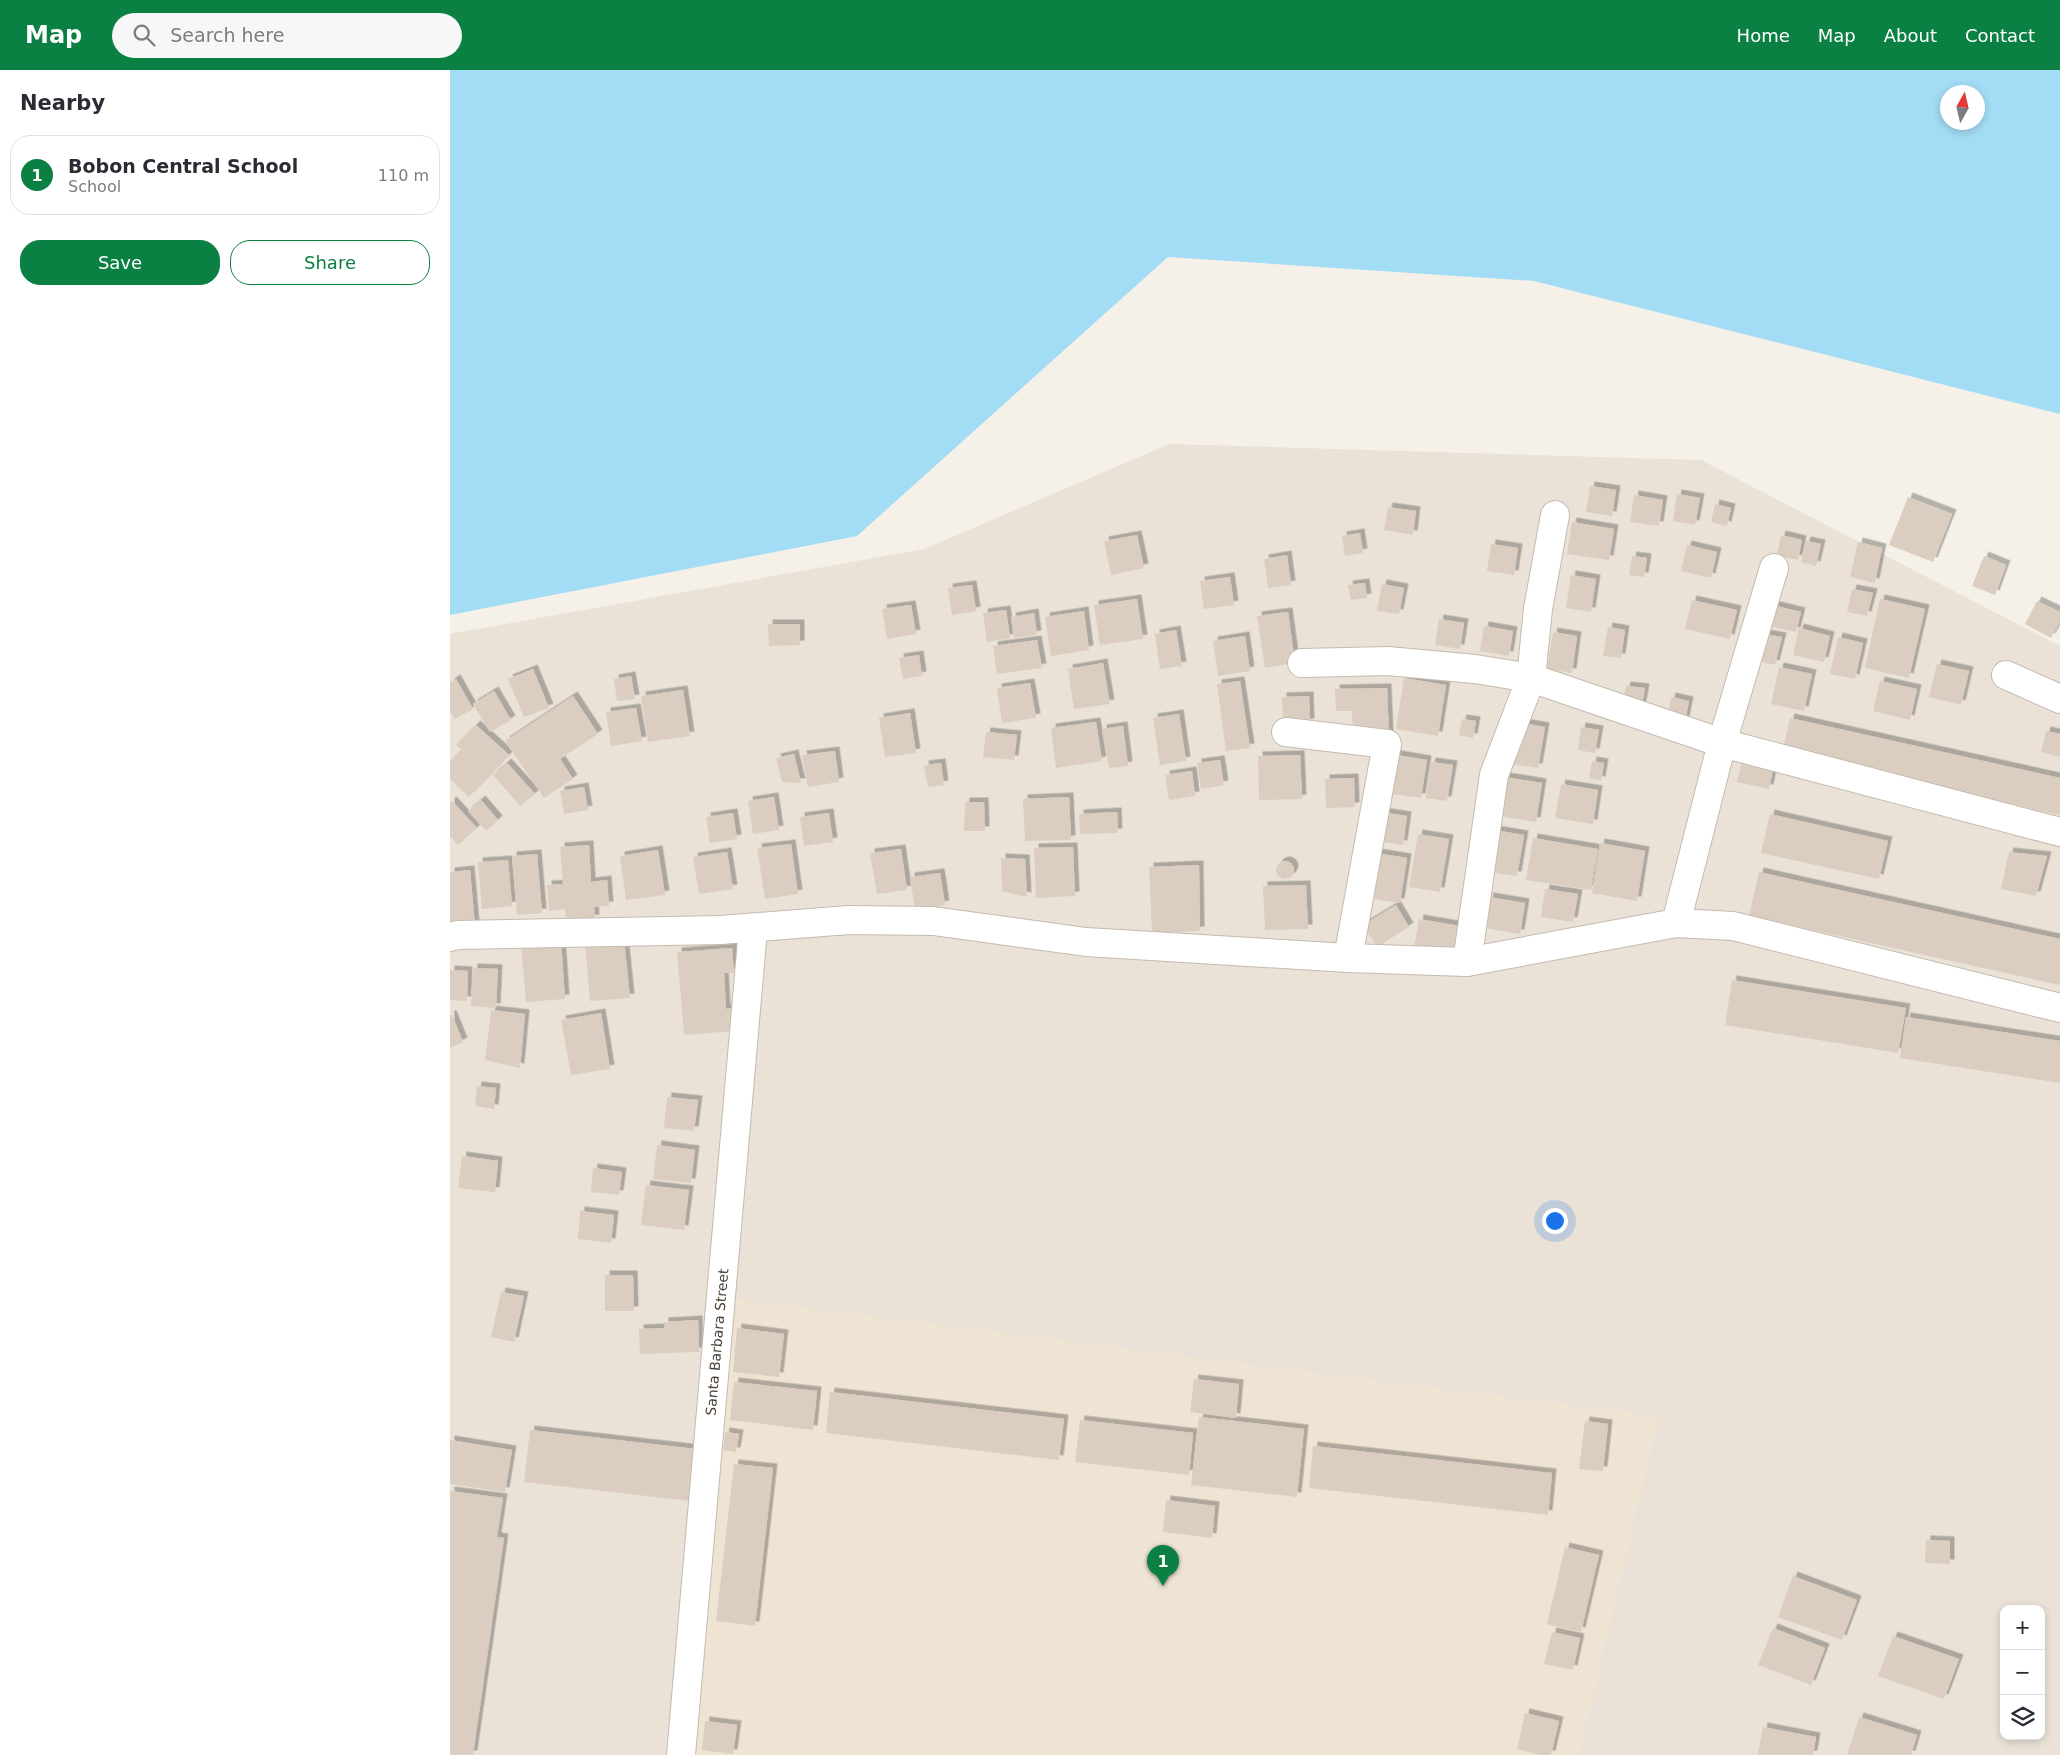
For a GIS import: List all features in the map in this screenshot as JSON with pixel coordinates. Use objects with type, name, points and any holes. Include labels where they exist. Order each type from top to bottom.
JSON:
[{"type":"street","points":[[1467,962],[1494,775],[1531,678],[1538,609],[1555,515]]},
{"type":"street","points":[[1676,923],[1722,743],[1774,568]]},
{"type":"street","points":[[1302,663],[1388,662],[1475,669],[1531,678],[1722,743],[2060,832]]},
{"type":"street","points":[[2006,675],[2060,699]]},
{"type":"street","points":[[1286,732],[1388,744],[1348,958]]},
{"type":"street","points":[[450,937],[458,935],[753,929],[849,920],[933,921],[1086,942],[1348,958],[1467,962],[1676,923],[1733,926],[2060,1008]]},
{"type":"street","name":"Santa Barbara Street","points":[[681,1755],[753,929]]},
{"type":"shaded area","points":[[1169,444],[1701,460],[2060,646],[2060,1755],[450,1755],[450,634],[924,549]]},
{"type":"shaded area","points":[[735,1299],[1659,1416],[1579,1755],[691,1755]]},
{"type":"water","points":[[450,70],[2060,70],[2060,414],[1534,281],[1168,257],[857,536],[450,615]]},
{"type":"building","points":[[1590,486],[1616,490],[1612,516],[1586,512]]},
{"type":"building","points":[[1677,494],[1700,498],[1695,525],[1673,521]]},
{"type":"building","points":[[1634,495],[1663,500],[1659,526],[1630,522]]},
{"type":"building","points":[[1908,497],[1952,514],[1933,562],[1889,545]]},
{"type":"building","points":[[1715,504],[1731,508],[1727,526],[1711,522]]},
{"type":"building","points":[[1388,507],[1416,511],[1413,535],[1384,530]]},
{"type":"building","points":[[1572,522],[1614,529],[1609,560],[1567,554]]},
{"type":"building","points":[[1360,533],[1363,553],[1345,556],[1342,536]]},
{"type":"building","points":[[1137,535],[1144,568],[1111,575],[1104,541]]},
{"type":"building","points":[[1781,535],[1802,540],[1798,560],[1777,555]]},
{"type":"building","points":[[1806,541],[1821,544],[1816,566],[1801,562]]},
{"type":"building","points":[[1858,542],[1882,548],[1875,583],[1850,577]]},
{"type":"building","points":[[1491,544],[1518,548],[1514,575],[1487,571]]},
{"type":"building","points":[[1687,545],[1717,552],[1711,578],[1681,571]]},
{"type":"building","points":[[1287,555],[1291,585],[1268,588],[1264,559]]},
{"type":"building","points":[[1632,556],[1647,558],[1644,577],[1629,575]]},
{"type":"building","points":[[1984,556],[2006,565],[1995,595],[1972,586]]},
{"type":"building","points":[[1571,575],[1596,579],[1591,612],[1566,608]]},
{"type":"building","points":[[1230,577],[1234,605],[1204,609],[1200,581]]},
{"type":"building","points":[[1365,583],[1367,598],[1351,600],[1348,585]]},
{"type":"building","points":[[1382,584],[1404,588],[1399,614],[1377,611]]},
{"type":"building","points":[[972,585],[976,611],[952,615],[948,588]]},
{"type":"building","points":[[1852,589],[1873,593],[1867,616],[1847,612]]},
{"type":"building","points":[[1137,599],[1143,639],[1100,645],[1094,605]]},
{"type":"building","points":[[1880,599],[1925,609],[1909,678],[1865,668]]},
{"type":"building","points":[[1692,600],[1737,610],[1730,639],[1685,629]]},
{"type":"building","points":[[2037,601],[2060,612],[2060,621],[2051,638],[2025,624]]},
{"type":"building","points":[[911,605],[916,634],[887,639],[882,609]]},
{"type":"building","points":[[1772,605],[1801,612],[1796,632],[1768,626]]},
{"type":"building","points":[[1006,610],[1010,638],[987,642],[983,613]]},
{"type":"building","points":[[1084,611],[1089,650],[1051,656],[1045,617]]},
{"type":"building","points":[[1288,612],[1295,663],[1265,668],[1257,616]]},
{"type":"building","points":[[1034,613],[1037,635],[1014,638],[1011,617]]},
{"type":"building","points":[[1439,619],[1464,623],[1460,649],[1435,645]]},
{"type":"building","points":[[768,624],[800,624],[800,645],[769,646]]},
{"type":"building","points":[[1484,626],[1513,631],[1509,656],[1480,651]]},
{"type":"building","points":[[1608,627],[1625,630],[1621,658],[1603,656]]},
{"type":"building","points":[[1799,628],[1830,636],[1824,662],[1793,655]]},
{"type":"building","points":[[1176,630],[1182,666],[1160,669],[1155,634]]},
{"type":"building","points":[[1553,632],[1577,636],[1572,673],[1547,669]]},
{"type":"building","points":[[1765,634],[1782,637],[1775,665],[1758,661]]},
{"type":"building","points":[[1245,636],[1250,671],[1218,676],[1213,641]]},
{"type":"building","points":[[1838,637],[1863,643],[1855,679],[1830,674]]},
{"type":"building","points":[[1037,640],[1042,668],[997,674],[993,646]]},
{"type":"building","points":[[919,655],[922,676],[903,679],[899,658]]},
{"type":"building","points":[[1103,663],[1110,704],[1074,709],[1068,669]]},
{"type":"building","points":[[1937,664],[1969,671],[1961,705],[1929,697]]},
{"type":"building","points":[[1779,667],[1812,674],[1804,711],[1771,704]]},
{"type":"building","points":[[533,669],[549,708],[524,717],[508,679]]},
{"type":"building","points":[[631,676],[635,699],[617,701],[614,679]]},
{"type":"building","points":[[1404,678],[1446,685],[1438,736],[1396,729]]},
{"type":"building","points":[[456,679],[473,709],[455,719],[450,711],[450,683]]},
{"type":"building","points":[[1240,681],[1250,748],[1226,751],[1217,684]]},
{"type":"building","points":[[1880,681],[1917,689],[1910,720],[1873,711]]},
{"type":"building","points":[[1030,683],[1036,718],[1002,723],[997,688]]},
{"type":"building","points":[[1626,686],[1645,688],[1641,710],[1622,707]]},
{"type":"building","points":[[1387,688],[1389,737],[1353,738],[1352,711],[1336,711],[1335,689]]},
{"type":"building","points":[[683,690],[690,736],[648,742],[641,696]]},
{"type":"building","points":[[494,691],[511,720],[490,732],[473,704]]},
{"type":"building","points":[[573,696],[598,734],[560,759],[573,779],[544,798],[505,741]]},
{"type":"building","points":[[1309,696],[1310,723],[1283,724],[1282,697]]},
{"type":"building","points":[[1671,697],[1689,701],[1685,721],[1667,718]]},
{"type":"building","points":[[636,708],[642,741],[611,746],[606,712]]},
{"type":"building","points":[[910,713],[916,753],[885,757],[879,718]]},
{"type":"building","points":[[1179,714],[1186,761],[1160,765],[1153,718]]},
{"type":"building","points":[[1790,718],[2060,778],[2060,815],[1782,753]]},
{"type":"building","points":[[1462,719],[1476,721],[1473,738],[1459,735]]},
{"type":"building","points":[[1096,722],[1102,761],[1056,768],[1051,728]]},
{"type":"building","points":[[1516,722],[1545,727],[1538,768],[1510,764]]},
{"type":"building","points":[[476,725],[509,755],[469,797],[450,779],[450,761],[462,750],[456,745]]},
{"type":"building","points":[[1123,726],[1128,766],[1109,768],[1102,729]]},
{"type":"building","points":[[1581,727],[1599,730],[1595,753],[1578,750]]},
{"type":"building","points":[[2046,731],[2060,734],[2060,757],[2041,752]]},
{"type":"building","points":[[986,732],[1017,735],[1014,760],[983,757]]},
{"type":"building","points":[[835,751],[839,782],[808,787],[802,755]]},
{"type":"building","points":[[1744,752],[1775,759],[1769,789],[1737,782]]},
{"type":"building","points":[[794,754],[801,783],[782,782],[776,758]]},
{"type":"building","points":[[1391,754],[1427,760],[1421,798],[1385,793]]},
{"type":"building","points":[[1300,755],[1302,799],[1259,800],[1258,756]]},
{"type":"building","points":[[1220,760],[1224,785],[1201,789],[1197,763]]},
{"type":"building","points":[[1592,761],[1604,763],[1601,781],[1589,778]]},
{"type":"building","points":[[1431,762],[1453,765],[1447,801],[1426,798]]},
{"type":"building","points":[[507,763],[535,794],[520,806],[493,775]]},
{"type":"building","points":[[941,763],[944,785],[928,787],[924,765]]},
{"type":"building","points":[[1192,771],[1195,796],[1169,800],[1165,775]]},
{"type":"building","points":[[1505,777],[1542,783],[1536,822],[1499,816]]},
{"type":"building","points":[[1354,778],[1355,807],[1326,808],[1325,779]]},
{"type":"building","points":[[1561,784],[1598,790],[1593,824],[1555,818]]},
{"type":"building","points":[[584,787],[588,810],[564,814],[560,791]]},
{"type":"building","points":[[774,797],[779,830],[753,834],[748,801]]},
{"type":"building","points":[[1069,797],[1071,840],[1025,841],[1023,799]]},
{"type":"building","points":[[481,800],[498,820],[486,831],[468,811]]},
{"type":"building","points":[[452,801],[477,828],[458,845],[450,836],[450,803]]},
{"type":"building","points":[[965,802],[984,802],[985,831],[964,831]]},
{"type":"building","points":[[1117,812],[1118,833],[1080,834],[1079,814]]},
{"type":"building","points":[[1381,812],[1407,816],[1403,845],[1377,841]]},
{"type":"building","points":[[733,813],[737,839],[710,843],[706,817]]},
{"type":"building","points":[[829,813],[833,842],[804,846],[800,817]]},
{"type":"building","points":[[1770,814],[1888,841],[1879,879],[1761,853]]},
{"type":"building","points":[[1494,830],[1524,835],[1517,876],[1488,872]]},
{"type":"building","points":[[1418,834],[1449,839],[1440,892],[1409,887]]},
{"type":"building","points":[[1533,838],[1598,849],[1591,890],[1526,880]]},
{"type":"building","points":[[1600,843],[1645,851],[1637,901],[1592,893]]},
{"type":"building","points":[[791,844],[798,894],[765,899],[757,848]]},
{"type":"building","points":[[589,845],[591,882],[607,880],[609,906],[594,907],[595,919],[566,921],[565,909],[549,911],[547,885],[563,884],[560,847]]},
{"type":"building","points":[[1073,847],[1075,896],[1036,898],[1034,848]]},
{"type":"building","points":[[901,849],[907,890],[877,894],[870,853]]},
{"type":"building","points":[[658,850],[665,895],[626,900],[620,856]]},
{"type":"building","points":[[727,852],[733,889],[699,894],[693,857]]},
{"type":"building","points":[[1370,852],[1407,858],[1400,903],[1362,897]]},
{"type":"building","points":[[2009,852],[2047,856],[2036,896],[2001,889]]},
{"type":"building","points":[[537,854],[542,913],[517,915],[512,856]]},
{"type":"building","points":[[1001,858],[1025,859],[1027,897],[1002,891]]},
{"type":"building","points":[[508,860],[512,906],[482,909],[478,862]]},
{"type":"building","points":[[1281,861],[1289,861],[1294,866],[1292,877],[1281,879],[1276,874],[1276,866]]},
{"type":"building","points":[[1199,865],[1200,931],[1152,933],[1149,867]]},
{"type":"building","points":[[470,870],[475,926],[450,928],[450,872]]},
{"type":"building","points":[[1759,872],[2060,939],[2060,985],[1749,916]]},
{"type":"building","points":[[940,873],[945,905],[915,910],[910,877]]},
{"type":"building","points":[[1306,885],[1308,929],[1265,930],[1263,886]]},
{"type":"building","points":[[1545,889],[1578,894],[1573,922],[1541,917]]},
{"type":"building","points":[[1489,897],[1525,903],[1520,934],[1484,928]]},
{"type":"building","points":[[1396,905],[1409,927],[1377,947],[1363,925]]},
{"type":"building","points":[[1419,919],[1460,926],[1456,954],[1414,948]]},
{"type":"building","points":[[624,940],[630,998],[590,1001],[585,944]]},
{"type":"building","points":[[561,942],[565,999],[526,1002],[521,945]]},
{"type":"building","points":[[732,948],[734,973],[724,973],[726,1009],[733,1008],[735,1031],[684,1035],[677,952]]},
{"type":"building","points":[[473,968],[498,969],[496,1008],[471,1006]]},
{"type":"building","points":[[450,970],[468,971],[467,1001],[450,1000]]},
{"type":"building","points":[[1732,980],[1906,1008],[1898,1053],[1725,1025]]},
{"type":"building","points":[[491,1010],[525,1014],[520,1068],[485,1060]]},
{"type":"building","points":[[601,1013],[610,1069],[571,1075],[561,1020]]},
{"type":"building","points":[[450,1015],[452,1015],[463,1042],[450,1048]]},
{"type":"building","points":[[1906,1017],[2060,1041],[2060,1083],[1900,1058]]},
{"type":"building","points":[[477,1086],[496,1088],[494,1109],[475,1106]]},
{"type":"building","points":[[667,1097],[698,1100],[694,1131],[664,1128]]},
{"type":"building","points":[[657,1145],[695,1150],[691,1183],[653,1179]]},
{"type":"building","points":[[462,1156],[498,1161],[495,1192],[458,1188]]},
{"type":"building","points":[[593,1168],[622,1172],[619,1195],[591,1192]]},
{"type":"building","points":[[646,1185],[689,1190],[684,1230],[641,1225]]},
{"type":"building","points":[[580,1211],[614,1215],[611,1243],[578,1239]]},
{"type":"building","points":[[605,1275],[633,1275],[634,1311],[605,1311]]},
{"type":"building","points":[[501,1292],[524,1296],[514,1342],[491,1337]]},
{"type":"building","points":[[698,1320],[699,1352],[640,1354],[639,1329],[664,1328],[664,1322]]},
{"type":"building","points":[[737,1328],[784,1334],[779,1377],[733,1372]]},
{"type":"building","points":[[1194,1379],[1239,1384],[1236,1418],[1190,1412]]},
{"type":"building","points":[[734,1382],[817,1391],[813,1430],[730,1420]]},
{"type":"building","points":[[830,1392],[1064,1419],[1059,1460],[826,1433]]},
{"type":"building","points":[[1199,1417],[1304,1429],[1297,1497],[1191,1485]]},
{"type":"building","points":[[1080,1420],[1193,1433],[1189,1475],[1075,1462]]},
{"type":"building","points":[[1585,1421],[1608,1424],[1603,1471],[1579,1469]]},
{"type":"building","points":[[530,1430],[696,1449],[690,1501],[524,1482]]},
{"type":"building","points":[[725,1432],[739,1434],[736,1452],[723,1450]]},
{"type":"building","points":[[450,1440],[512,1450],[505,1492],[450,1484]]},
{"type":"building","points":[[1313,1446],[1552,1473],[1548,1515],[1309,1488]]},
{"type":"building","points":[[734,1464],[773,1468],[755,1626],[716,1621]]},
{"type":"building","points":[[450,1491],[503,1498],[497,1537],[504,1538],[473,1755],[450,1755]]},
{"type":"building","points":[[1166,1500],[1215,1506],[1212,1538],[1163,1532]]},
{"type":"building","points":[[1926,1540],[1950,1541],[1950,1564],[1925,1563]]},
{"type":"building","points":[[1565,1547],[1599,1555],[1581,1632],[1547,1624]]},
{"type":"building","points":[[1793,1576],[1857,1600],[1842,1640],[1778,1617]]},
{"type":"building","points":[[1773,1628],[1825,1648],[1811,1685],[1758,1665]]},
{"type":"building","points":[[1552,1632],[1580,1638],[1573,1670],[1544,1664]]},
{"type":"building","points":[[1893,1636],[1959,1659],[1944,1699],[1878,1676]]},
{"type":"building","points":[[1525,1713],[1559,1721],[1551,1755],[1540,1755],[1517,1749]]},
{"type":"building","points":[[1859,1717],[1917,1735],[1911,1755],[1847,1755]]},
{"type":"building","points":[[705,1721],[737,1725],[733,1754],[702,1750]]},
{"type":"building","points":[[1763,1727],[1816,1737],[1813,1755],[1758,1755]]},
{"type":"place","name":"Bobon Central School","points":[[1163,1586]]}]
